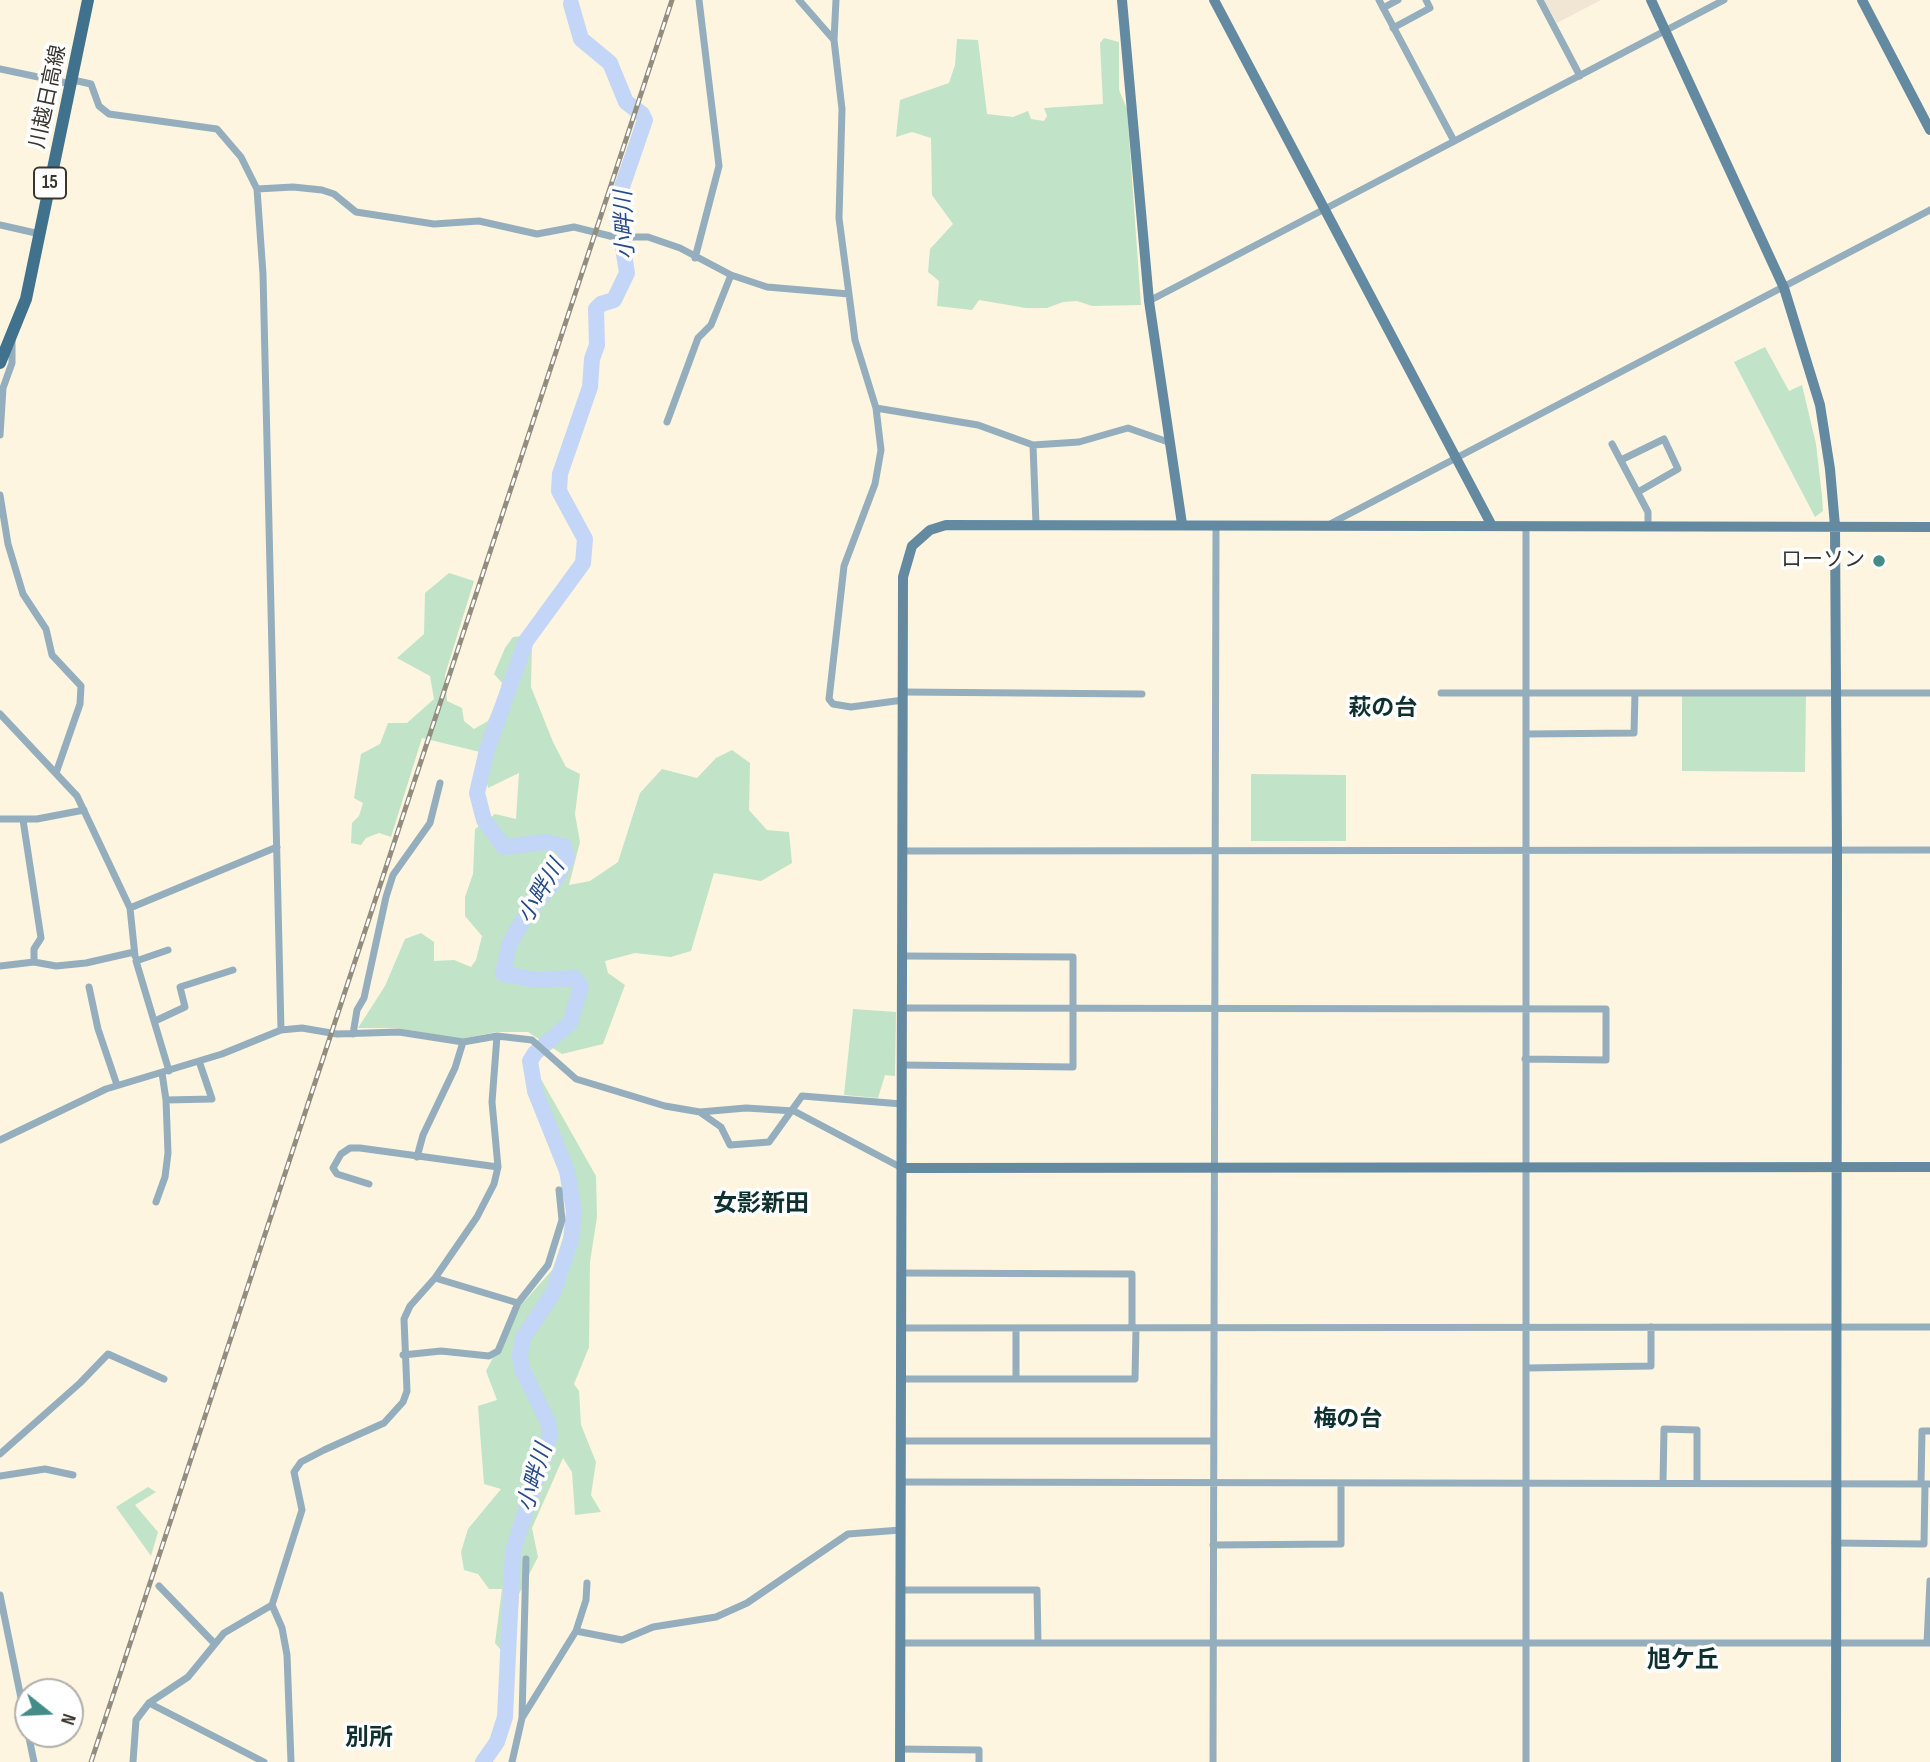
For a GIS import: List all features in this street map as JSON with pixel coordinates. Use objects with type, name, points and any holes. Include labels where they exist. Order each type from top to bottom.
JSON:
[{"type":"main road","name":"川越日高線","points":[[0,363],[26,299],[88,0]]},
{"type":"street","points":[[695,258],[719,166],[699,0]]},
{"type":"street","points":[[799,0],[834,40]]},
{"type":"street","points":[[836,0],[834,40],[842,109],[839,218],[855,340],[881,431],[880,465],[844,566],[829,699],[833,704],[851,707],[903,696],[1142,694]]},
{"type":"street","points":[[1122,0],[1149,301],[1181,524]]},
{"type":"street","points":[[1214,0],[1491,524]]},
{"type":"street","points":[[1398,0],[1381,4],[1454,141]]},
{"type":"street","points":[[1394,28],[1430,8],[1426,0]]},
{"type":"street","points":[[1540,0],[1580,76]]},
{"type":"street","points":[[1651,0],[1784,288],[1820,405],[1835,526],[1836,1762]]},
{"type":"street","points":[[1149,301],[1724,0]]},
{"type":"street","points":[[1862,0],[1930,130]]},
{"type":"street","points":[[0,69],[91,84],[99,106],[109,114],[217,129],[241,157],[257,189],[263,274],[269,628],[281,1030]]},
{"type":"street","points":[[257,189],[293,187],[322,190],[334,194],[356,212],[419,223],[479,221],[537,234],[574,227],[616,237],[629,236],[667,242],[730,275],[767,287],[849,294]]},
{"type":"street","points":[[1326,526],[1457,460],[1930,210]]},
{"type":"street","points":[[0,225],[40,234]]},
{"type":"street","points":[[667,422],[698,338],[711,324],[730,275]]},
{"type":"street","points":[[0,435],[4,388],[12,363],[12,337]]},
{"type":"street","points":[[876,408],[978,425],[1033,445],[1079,442],[1128,428],[1171,443]]},
{"type":"street","points":[[1621,460],[1664,439],[1678,469],[1638,492]]},
{"type":"street","points":[[1612,444],[1648,512],[1648,525]]},
{"type":"street","points":[[1033,445],[1036,524]]},
{"type":"street","points":[[0,495],[8,544],[23,594],[46,629],[52,655],[81,686],[80,704],[56,774]]},
{"type":"street","points":[[900,1762],[903,577],[912,546],[930,530],[946,525],[1491,524],[1930,527]]},
{"type":"street","points":[[1213,1762],[1216,525]]},
{"type":"street","points":[[1526,525],[1526,1762]]},
{"type":"street","points":[[1441,693],[1930,693]]},
{"type":"street","points":[[1527,734],[1634,733],[1635,693]]},
{"type":"street","points":[[0,714],[77,796],[130,908],[134,952],[155,1021],[165,1072],[165,1177],[156,1202]]},
{"type":"street","points":[[353,1034],[393,875],[430,823],[439,783]]},
{"type":"street","points":[[0,820],[23,820],[84,810]]},
{"type":"street","points":[[23,820],[41,939],[34,949],[34,962]]},
{"type":"street","points":[[130,908],[277,847]]},
{"type":"street","points":[[902,851],[1930,850]]},
{"type":"street","points":[[136,961],[168,950]]},
{"type":"street","points":[[0,966],[34,962],[56,965],[86,963],[134,952]]},
{"type":"street","points":[[902,956],[1073,957],[1073,1067],[902,1065]]},
{"type":"street","points":[[155,1021],[185,1007],[180,987],[233,970]]},
{"type":"street","points":[[89,987],[97,1029],[117,1086]]},
{"type":"street","points":[[902,1008],[1606,1009],[1605,1060],[1525,1059]]},
{"type":"street","points":[[0,1140],[117,1086],[165,1072],[281,1030],[302,1028],[353,1034],[399,1032],[463,1042],[497,1036],[533,1041],[576,1079],[655,1104],[700,1112],[746,1108],[794,1111],[902,1168],[1930,1167]]},
{"type":"street","points":[[290,1762],[287,1655],[282,1628],[272,1605],[302,1510],[294,1472],[301,1462],[384,1423],[397,1410],[407,1391],[403,1355],[404,1320],[410,1306],[435,1278],[477,1217],[494,1184],[498,1167],[492,1102],[497,1036]]},
{"type":"street","points":[[417,1157],[423,1135],[455,1068],[463,1042]]},
{"type":"street","points":[[166,1100],[212,1099],[202,1057]]},
{"type":"street","points":[[700,1112],[721,1127],[730,1145],[769,1142],[794,1111],[802,1096],[902,1104]]},
{"type":"street","points":[[369,1184],[337,1174],[333,1168],[341,1154],[350,1148],[360,1148],[498,1167]]},
{"type":"street","points":[[403,1355],[440,1351],[489,1356],[498,1352],[518,1303],[548,1265],[562,1220],[559,1190]]},
{"type":"street","points":[[901,1273],[1132,1274],[1135,1379],[901,1379]]},
{"type":"street","points":[[435,1278],[518,1303]]},
{"type":"street","points":[[901,1328],[1930,1326]]},
{"type":"street","points":[[1527,1368],[1651,1367],[1651,1327]]},
{"type":"street","points":[[1016,1328],[1016,1377]]},
{"type":"street","points":[[0,1454],[80,1383],[108,1354],[164,1379]]},
{"type":"street","points":[[1663,1483],[1664,1429],[1698,1430],[1697,1483]]},
{"type":"street","points":[[1835,1543],[1924,1544],[1926,1484],[1922,1431],[1930,1431]]},
{"type":"street","points":[[901,1441],[1213,1441]]},
{"type":"street","points":[[0,1476],[45,1469],[73,1475]]},
{"type":"street","points":[[901,1482],[1926,1484]]},
{"type":"street","points":[[1213,1545],[1340,1544],[1341,1484]]},
{"type":"street","points":[[576,1630],[622,1640],[653,1627],[716,1617],[747,1603],[848,1534],[901,1530]]},
{"type":"street","points":[[512,1762],[522,1718],[526,1559]]},
{"type":"street","points":[[901,1643],[1929,1643],[1930,1581]]},
{"type":"street","points":[[522,1718],[576,1630],[586,1600],[587,1583]]},
{"type":"street","points":[[159,1586],[215,1644]]},
{"type":"street","points":[[901,1590],[1037,1590],[1038,1643]]},
{"type":"street","points":[[0,1595],[34,1762]]},
{"type":"street","points":[[133,1762],[136,1720],[149,1703],[187,1677],[231,1628],[272,1605]]},
{"type":"street","points":[[149,1703],[264,1762]]},
{"type":"street","points":[[900,1749],[979,1750],[979,1762]]},
{"type":"shaded area","points":[[1544,0],[1601,0],[1557,23]]},
{"type":"green space","points":[[1104,38],[1119,42],[1119,90],[1127,109],[1141,305],[1092,306],[1077,301],[1063,302],[1047,308],[1026,308],[979,300],[972,310],[937,306],[939,281],[928,272],[930,249],[953,224],[932,195],[931,138],[912,132],[896,137],[900,100],[949,83],[955,65],[957,39],[978,40],[987,114],[1013,117],[1028,111],[1031,119],[1044,121],[1047,116],[1044,108],[1103,104],[1100,43]]},
{"type":"green space","points":[[1765,347],[1789,391],[1802,385],[1816,444],[1822,496],[1823,511],[1815,517],[1734,362]]},
{"type":"green space","points":[[449,573],[474,581],[445,675],[447,701],[462,708],[464,721],[474,729],[488,721],[499,696],[502,683],[494,674],[505,648],[513,637],[522,636],[532,644],[531,687],[566,767],[580,774],[575,814],[580,842],[569,885],[590,881],[618,862],[640,793],[662,769],[697,778],[716,758],[732,750],[750,763],[749,810],[767,830],[789,832],[792,863],[761,881],[714,873],[691,951],[671,957],[635,953],[605,961],[608,973],[625,985],[603,1044],[562,1054],[528,1032],[496,1032],[461,1039],[398,1028],[358,1028],[385,986],[405,939],[421,933],[434,942],[434,961],[454,960],[471,967],[476,960],[482,936],[465,916],[465,897],[473,874],[475,829],[495,814],[516,819],[519,773],[488,788],[480,752],[422,738],[391,837],[379,833],[366,838],[361,845],[351,843],[352,823],[359,816],[363,803],[354,798],[361,754],[380,744],[388,723],[407,723],[434,699],[430,676],[397,658],[424,634],[425,593]]},
{"type":"green space","points":[[1682,696],[1806,696],[1805,772],[1682,771]]},
{"type":"green space","points":[[1251,774],[1346,775],[1346,841],[1251,841]]},
{"type":"green space","points":[[853,1009],[896,1012],[895,1076],[885,1075],[878,1098],[844,1095]]},
{"type":"green space","points":[[537,1072],[596,1176],[597,1217],[590,1262],[589,1347],[574,1384],[579,1391],[581,1425],[596,1462],[591,1495],[601,1512],[575,1515],[572,1472],[563,1458],[532,1528],[538,1557],[519,1594],[514,1666],[495,1643],[502,1589],[489,1589],[478,1574],[464,1570],[461,1552],[468,1529],[501,1489],[484,1484],[478,1406],[497,1400],[486,1371],[521,1305],[554,1268],[569,1218],[558,1140],[543,1103]]},
{"type":"green space","points":[[148,1487],[156,1492],[135,1505],[158,1532],[151,1556],[116,1507]]},
{"type":"waterway","name":"小畔川","points":[[570,0],[571,4]]},
{"type":"waterway","name":"小畔川","points":[[483,1762],[497,1742],[505,1717],[513,1551],[550,1435],[548,1422],[522,1369],[520,1355],[523,1338],[553,1293],[571,1240],[574,1211],[567,1171],[535,1091],[530,1061],[535,1053],[570,1023],[581,987],[575,978],[538,980],[503,974],[509,945],[527,913],[554,882],[567,858],[564,846],[546,842],[504,847],[484,820],[477,793],[487,750],[526,641],[583,563],[585,539],[559,491],[560,474],[590,387],[592,359],[597,345],[596,309],[601,304],[614,300],[627,273],[623,248],[621,190],[645,120],[642,114],[626,102],[610,63],[581,39],[571,4]]},
{"type":"railway","points":[[91,1762],[672,0]]},
{"type":"place","name":"ローソン","points":[[1879,561]]},
{"type":"district","name":"萩の台","points":[[1383,709]]},
{"type":"district","name":"女影新田","points":[[761,1205]]},
{"type":"district","name":"梅の台","points":[[1348,1420]]},
{"type":"district","name":"旭ケ丘","points":[[1683,1661]]},
{"type":"district","name":"別所","points":[[369,1739]]}]
